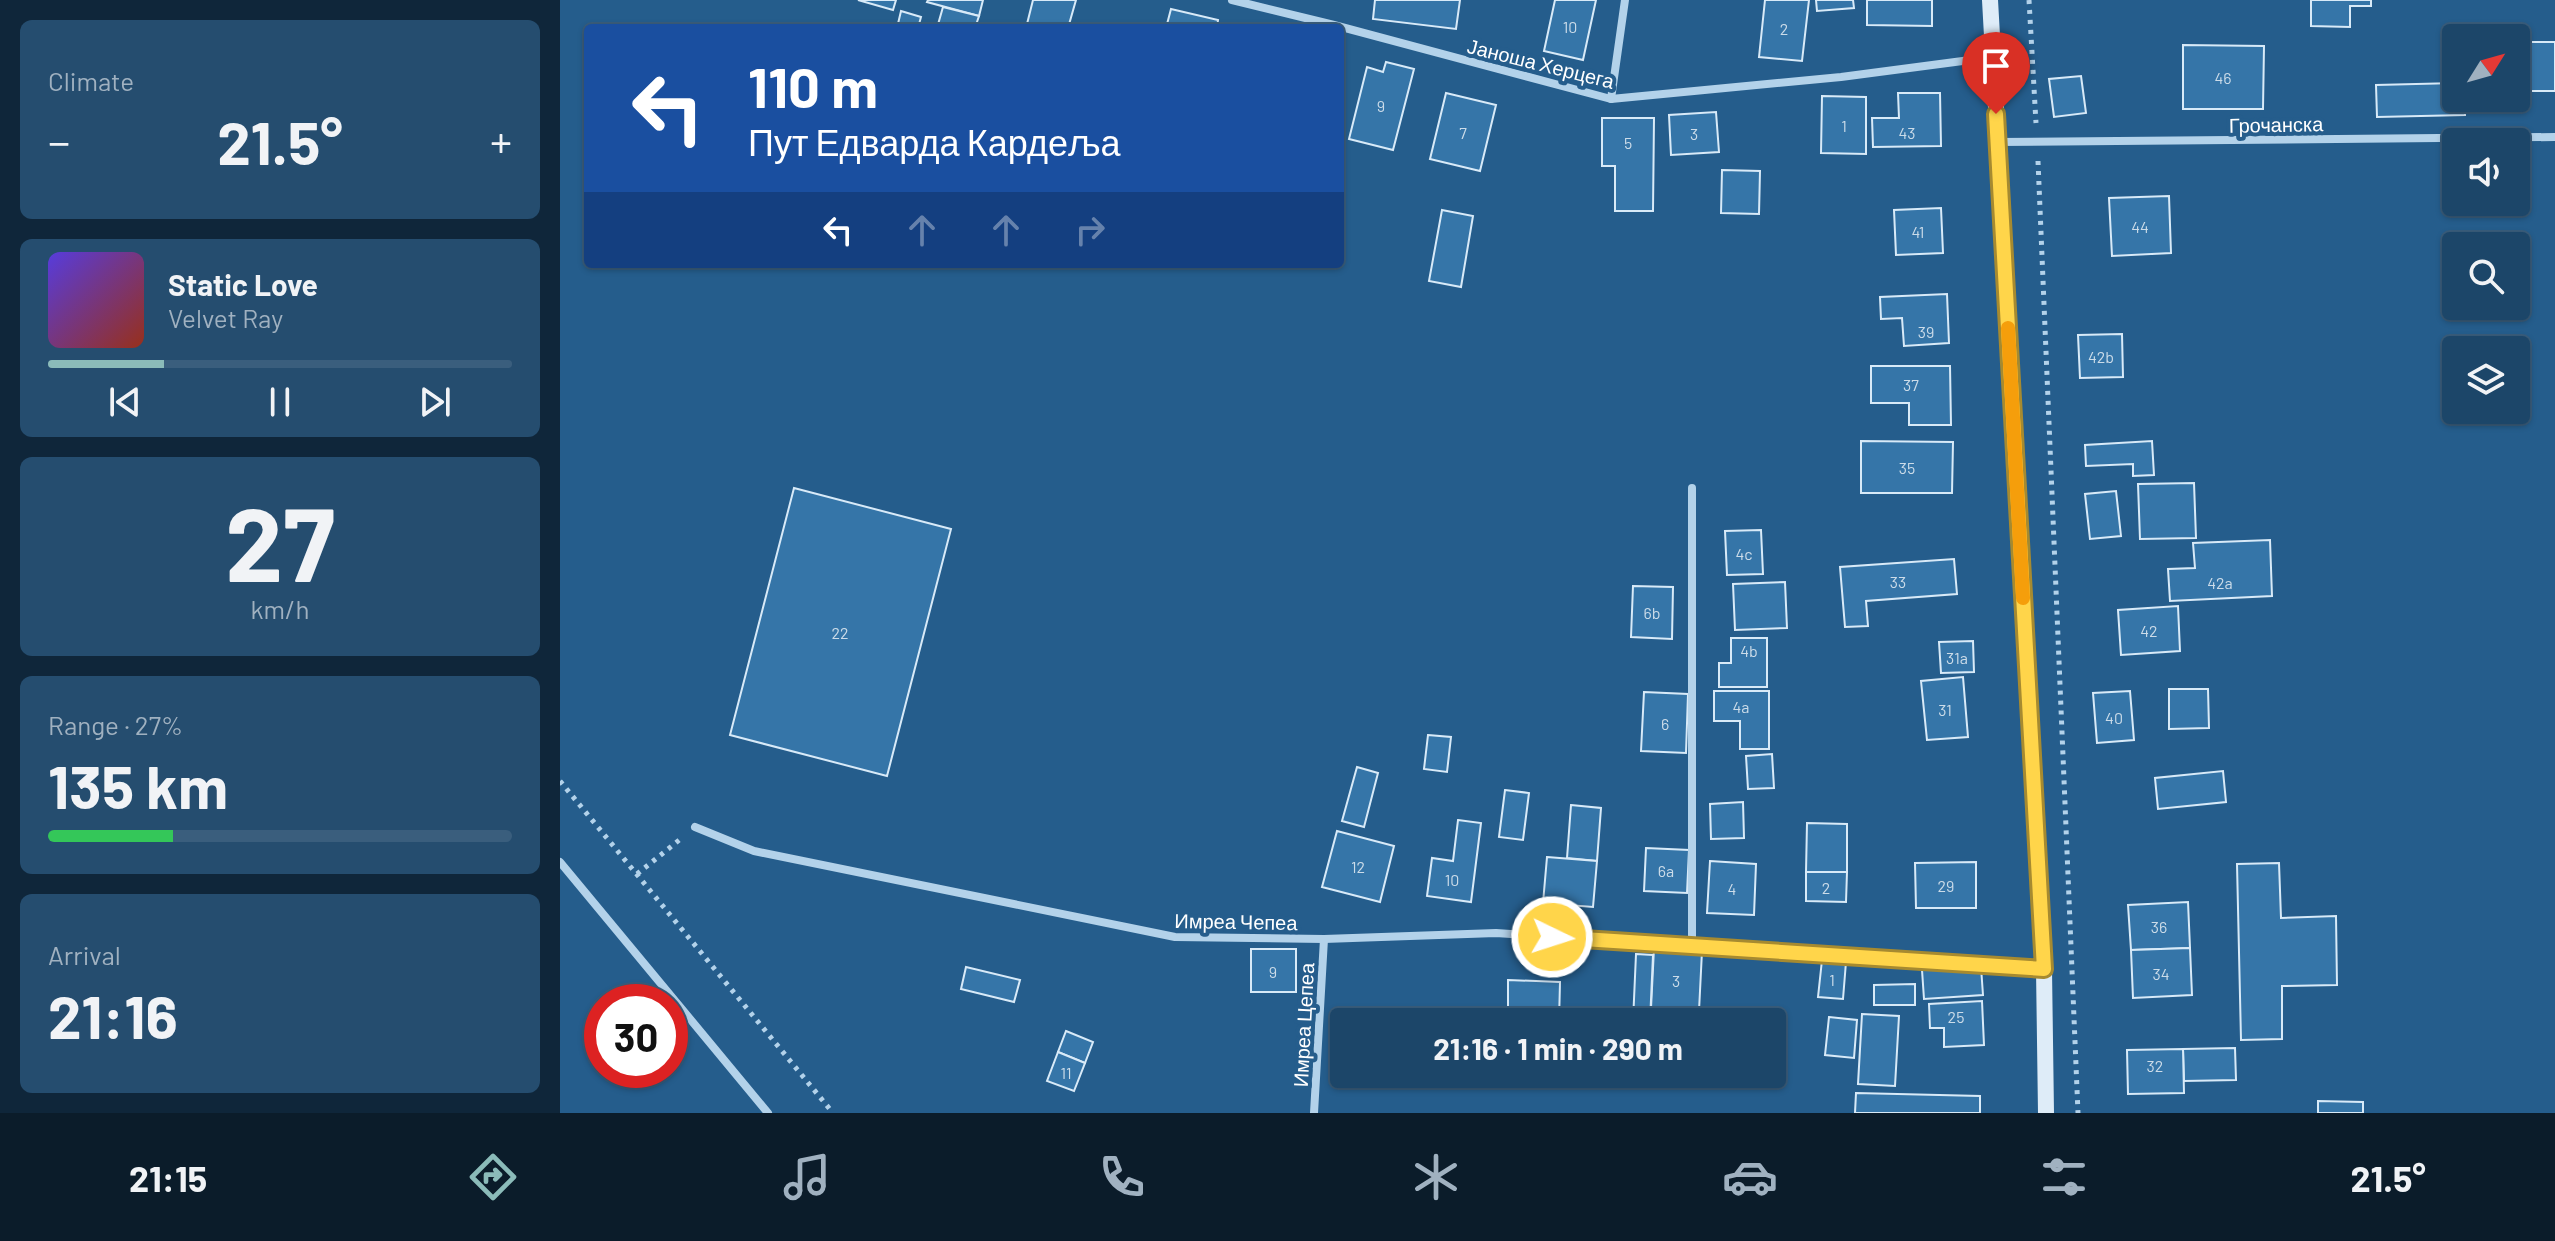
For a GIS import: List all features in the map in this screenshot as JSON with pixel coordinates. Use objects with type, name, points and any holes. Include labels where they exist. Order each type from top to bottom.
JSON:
[{"type":"main road","points":[[1990,0],[2044,969],[2046,1113]]},
{"type":"street","name":"Јаноша Херцега","points":[[1232,0],[1330,24]]},
{"type":"street","points":[[1611,99],[1625,0]]},
{"type":"street","name":"Јаноша Херцега","points":[[1344,28],[1611,99],[1841,77],[1993,57]]},
{"type":"street","name":"Грочанска","points":[[1997,142],[2555,137]]},
{"type":"street","points":[[1692,488],[1692,946]]},
{"type":"street","name":"Имреа Чепеа","points":[[695,827],[754,851],[1175,937],[1324,939],[1496,933],[2044,969]]},
{"type":"street","points":[[560,862],[768,1113]]},
{"type":"street","name":"Имреа Цепеа","points":[[1314,1113],[1324,939]]},
{"type":"path","points":[[2029,0],[2078,1113]]},
{"type":"path","points":[[562,784],[833,1113]]},
{"type":"path","points":[[637,874],[695,827]]},
{"type":"building","points":[[858,0],[896,0],[893,10]]},
{"type":"building","points":[[928,0],[983,0],[979,16]]},
{"type":"building","points":[[1033,0],[1076,0],[1069,24],[1027,24]]},
{"type":"building","points":[[1375,0],[1460,0],[1456,29],[1373,19]]},
{"type":"building","points":[[1555,0],[1596,0],[1583,60],[1544,51]]},
{"type":"building","points":[[1765,0],[1809,0],[1802,61],[1759,57]]},
{"type":"building","points":[[1816,0],[1853,0],[1854,8],[1817,11]]},
{"type":"building","points":[[1867,0],[1932,0],[1932,26],[1867,25]]},
{"type":"building","points":[[2311,0],[2371,0],[2371,6],[2350,6],[2350,27],[2311,26]]},
{"type":"building","points":[[943,7],[979,16],[976,24],[938,24]]},
{"type":"building","points":[[1171,9],[1218,20],[1218,24],[1167,24]]},
{"type":"building","points":[[901,11],[921,17],[919,24],[898,24]]},
{"type":"building","points":[[2530,42],[2555,42],[2555,91],[2530,91]]},
{"type":"building","points":[[2183,45],[2264,46],[2263,109],[2183,109]]},
{"type":"building","points":[[1386,62],[1414,69],[1393,150],[1349,139],[1367,67],[1383,72]]},
{"type":"building","points":[[2081,76],[2086,113],[2054,117],[2049,79]]},
{"type":"building","points":[[2442,83],[2442,112],[2465,112],[2465,115],[2377,117],[2376,85]]},
{"type":"building","points":[[1446,93],[1496,105],[1480,171],[1430,159]]},
{"type":"building","points":[[1898,93],[1940,93],[1941,146],[1873,147],[1872,118],[1899,118]]},
{"type":"building","points":[[1822,96],[1866,97],[1866,154],[1821,153]]},
{"type":"building","points":[[1716,112],[1719,152],[1671,155],[1669,115]]},
{"type":"building","points":[[1602,118],[1654,118],[1653,211],[1615,211],[1615,166],[1602,166]]},
{"type":"building","points":[[1722,170],[1760,171],[1759,214],[1721,213]]},
{"type":"building","points":[[2169,196],[2171,253],[2112,256],[2109,198]]},
{"type":"building","points":[[1941,208],[1943,253],[1896,255],[1894,210]]},
{"type":"building","points":[[1442,210],[1473,216],[1461,287],[1429,281]]},
{"type":"building","points":[[1947,294],[1949,343],[1904,346],[1902,318],[1881,319],[1880,297]]},
{"type":"building","points":[[2122,334],[2123,377],[2080,378],[2078,335]]},
{"type":"building","points":[[1871,366],[1950,366],[1951,425],[1909,425],[1909,403],[1871,403]]},
{"type":"building","points":[[1861,441],[1953,442],[1952,493],[1861,493]]},
{"type":"building","points":[[2152,441],[2154,475],[2133,476],[2133,464],[2086,466],[2085,445]]},
{"type":"building","points":[[2194,483],[2196,538],[2140,539],[2138,484]]},
{"type":"building","points":[[794,488],[951,529],[887,776],[730,735]]},
{"type":"building","points":[[2116,491],[2121,536],[2090,539],[2085,494]]},
{"type":"building","points":[[1761,530],[1763,574],[1727,575],[1725,531]]},
{"type":"building","points":[[2270,540],[2272,596],[2170,601],[2168,569],[2195,568],[2193,543]]},
{"type":"building","points":[[1954,559],[1957,594],[1866,601],[1868,626],[1845,627],[1840,567]]},
{"type":"building","points":[[1785,582],[1787,628],[1735,630],[1733,584]]},
{"type":"building","points":[[1633,586],[1673,587],[1672,639],[1631,637]]},
{"type":"building","points":[[2178,606],[2180,651],[2121,655],[2118,610]]},
{"type":"building","points":[[1731,638],[1767,638],[1767,687],[1719,687],[1719,663],[1731,663]]},
{"type":"building","points":[[1973,641],[1974,672],[1941,673],[1939,642]]},
{"type":"building","points":[[1963,677],[1968,737],[1927,740],[1921,681]]},
{"type":"building","points":[[2169,689],[2208,689],[2209,728],[2169,729]]},
{"type":"building","points":[[1714,691],[1769,691],[1769,749],[1740,749],[1740,721],[1714,721]]},
{"type":"building","points":[[2130,691],[2134,740],[2097,743],[2093,693]]},
{"type":"building","points":[[1644,692],[1688,694],[1686,753],[1641,751]]},
{"type":"building","points":[[1428,735],[1451,737],[1447,772],[1424,769]]},
{"type":"building","points":[[1772,754],[1774,788],[1748,789],[1746,756]]},
{"type":"building","points":[[1357,767],[1378,773],[1364,827],[1342,821]]},
{"type":"building","points":[[2223,771],[2226,802],[2158,809],[2155,778]]},
{"type":"building","points":[[1505,790],[1529,793],[1523,840],[1499,837]]},
{"type":"building","points":[[1743,802],[1744,838],[1711,839],[1710,804]]},
{"type":"building","points":[[1571,805],[1601,808],[1597,861],[1567,858]]},
{"type":"building","points":[[1458,820],[1481,823],[1471,902],[1427,896],[1432,858],[1453,861]]},
{"type":"building","points":[[1807,823],[1847,824],[1847,872],[1806,872]]},
{"type":"building","points":[[1337,831],[1394,846],[1380,902],[1322,887]]},
{"type":"building","points":[[1646,848],[1689,850],[1687,893],[1644,891]]},
{"type":"building","points":[[1547,857],[1597,861],[1593,907],[1543,903]]},
{"type":"building","points":[[1710,861],[1756,864],[1754,915],[1707,913]]},
{"type":"building","points":[[1976,862],[1976,908],[1916,908],[1915,863]]},
{"type":"building","points":[[2279,863],[2281,918],[2336,916],[2337,985],[2282,986],[2282,1039],[2241,1040],[2237,864]]},
{"type":"building","points":[[1806,872],[1847,872],[1846,902],[1806,901]]},
{"type":"building","points":[[2188,902],[2190,948],[2131,950],[2128,905]]},
{"type":"building","points":[[1654,948],[1702,951],[1699,1008],[1651,1008]]},
{"type":"building","points":[[2190,948],[2192,995],[2133,998],[2131,950]]},
{"type":"building","points":[[1251,949],[1296,949],[1296,992],[1251,992]]},
{"type":"building","points":[[1636,954],[1653,955],[1651,1008],[1634,1008]]},
{"type":"building","points":[[1822,960],[1846,962],[1843,999],[1818,997]]},
{"type":"building","points":[[966,967],[1020,980],[1014,1002],[961,989]]},
{"type":"building","points":[[1981,967],[1983,995],[1924,999],[1922,970]]},
{"type":"building","points":[[1508,980],[1560,982],[1559,1008],[1508,1008]]},
{"type":"building","points":[[1915,984],[1915,1005],[1874,1005],[1874,985]]},
{"type":"building","points":[[1982,1001],[1984,1045],[1944,1047],[1944,1028],[1930,1028],[1929,1004]]},
{"type":"building","points":[[1862,1014],[1899,1016],[1895,1086],[1858,1084]]},
{"type":"building","points":[[1829,1017],[1857,1020],[1854,1058],[1825,1055]]},
{"type":"building","points":[[1066,1031],[1093,1042],[1085,1063],[1058,1052]]},
{"type":"building","points":[[2235,1048],[2236,1080],[2184,1081],[2183,1049]]},
{"type":"building","points":[[2183,1049],[2184,1093],[2128,1094],[2127,1050]]},
{"type":"building","points":[[1058,1052],[1085,1063],[1074,1091],[1047,1081]]},
{"type":"building","points":[[1856,1093],[1980,1096],[1980,1113],[1855,1113]]},
{"type":"building","points":[[2318,1101],[2363,1102],[2363,1113],[2318,1113]]},
{"type":"slow traffic","points":[[2008,328],[2023,598]]},
{"type":"route","points":[[1552,937],[2044,969],[1996,114]]}]
